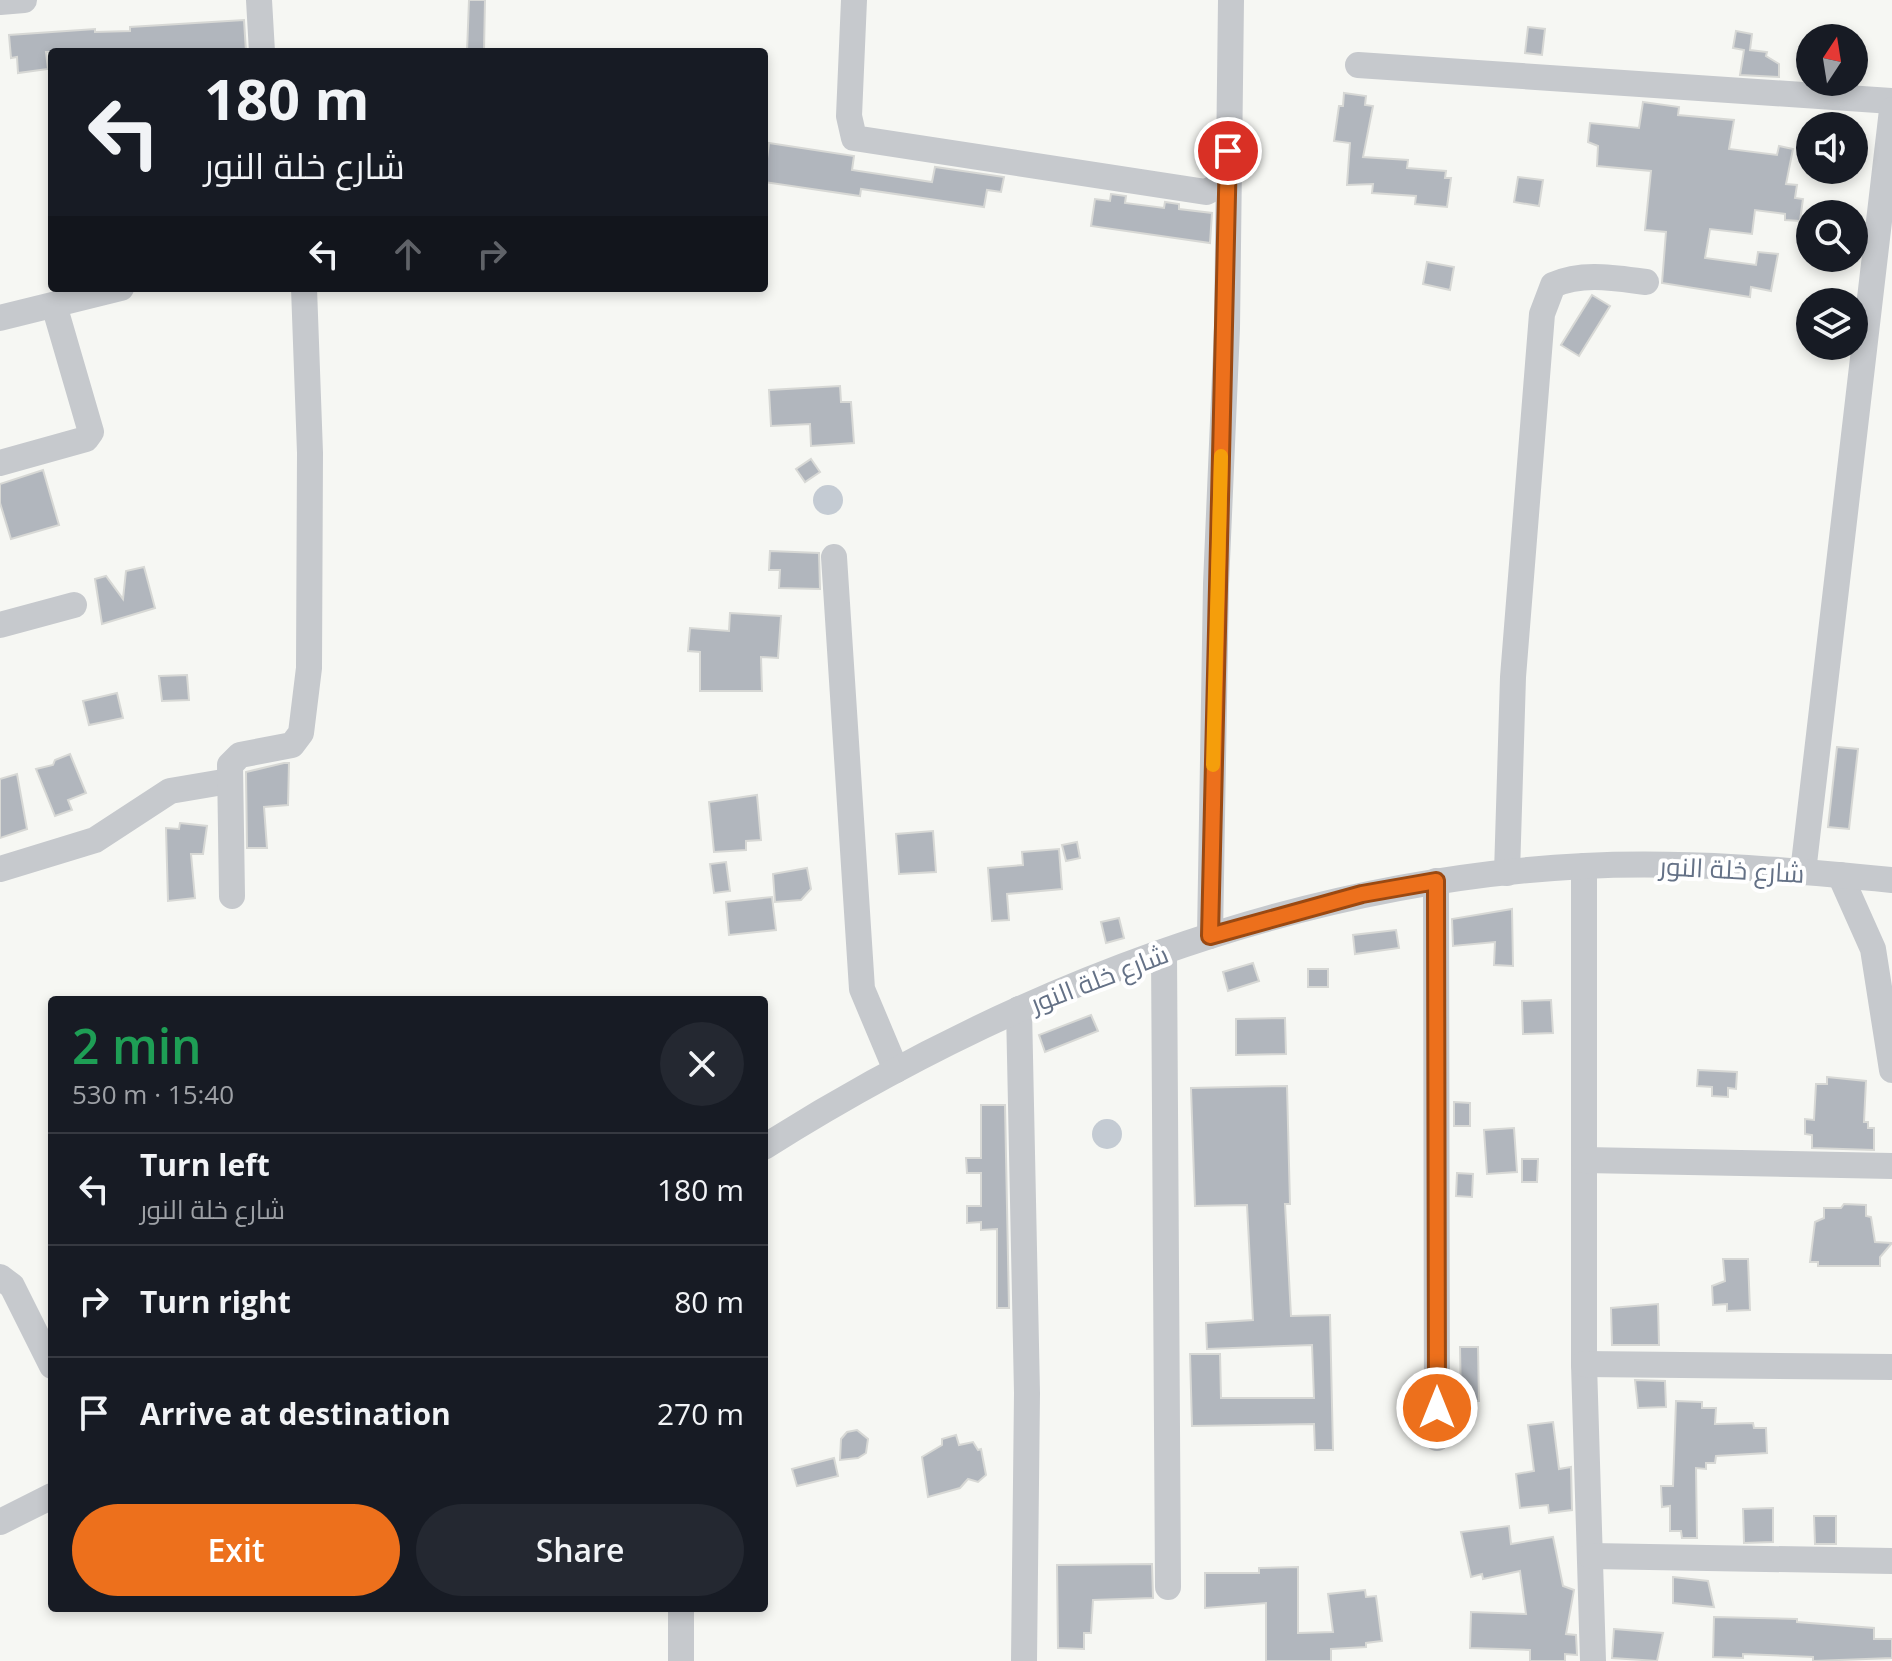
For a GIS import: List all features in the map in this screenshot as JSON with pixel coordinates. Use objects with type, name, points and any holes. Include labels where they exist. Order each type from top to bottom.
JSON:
[{"type":"street","points":[[0,2],[24,0]]},
{"type":"street","points":[[259,0],[262,48]]},
{"type":"street","points":[[854,0],[849,116],[854,138],[1206,192],[1228,181]]},
{"type":"street","points":[[1210,936],[1231,0]]},
{"type":"street","points":[[1358,65],[1892,101]]},
{"type":"street","points":[[1803,872],[1892,110]]},
{"type":"street","points":[[1507,873],[1513,677],[1542,314],[1553,285],[1569,278],[1598,276],[1646,282]]},
{"type":"street","points":[[0,318],[105,292]]},
{"type":"street","points":[[232,896],[230,765],[240,755],[292,745],[301,733],[309,668],[310,453],[304,292]]},
{"type":"street","points":[[0,463],[86,439],[91,432],[54,305]]},
{"type":"street","points":[[834,557],[862,989],[896,1070]]},
{"type":"street","points":[[0,625],[74,605]]},
{"type":"street","points":[[0,869],[95,840],[170,791],[229,781]]},
{"type":"street","points":[[1584,866],[1584,1364],[1593,1661]]},
{"type":"street","name":"شارع خلة النور","points":[[768,1145],[896,1070],[1019,1009],[1210,936],[1362,894],[1436,881],[1584,866],[1803,872],[1892,880]]},
{"type":"street","points":[[1840,875],[1873,949],[1892,1070]]},
{"type":"street","points":[[1436,881],[1437,1438]]},
{"type":"street","points":[[1164,952],[1168,1587]]},
{"type":"street","points":[[1019,1009],[1027,1393],[1024,1661]]},
{"type":"street","points":[[1584,1160],[1892,1166]]},
{"type":"street","points":[[0,1277],[12,1286],[48,1358]]},
{"type":"street","points":[[1584,1364],[1892,1367]]},
{"type":"street","points":[[0,1522],[48,1498]]},
{"type":"street","points":[[1591,1556],[1892,1561]]},
{"type":"street","points":[[681,1612],[681,1661]]},
{"type":"shaded area","points":[[828,485],[834,486],[842,494],[842,506],[834,514],[828,515],[822,514],[814,506],[813,500],[814,494],[822,486]]},
{"type":"shaded area","points":[[1107,1119],[1113,1120],[1121,1128],[1121,1140],[1113,1148],[1107,1149],[1101,1148],[1093,1140],[1092,1134],[1093,1128],[1101,1120]]},
{"type":"building","points":[[469,0],[485,0],[484,48],[467,48]]},
{"type":"building","points":[[244,20],[246,48],[48,48],[48,69],[18,73],[17,57],[11,58],[9,35],[95,29],[95,32],[130,31],[130,27]]},
{"type":"building","points":[[1528,27],[1545,29],[1542,55],[1525,53]]},
{"type":"building","points":[[1736,31],[1752,34],[1750,50],[1767,52],[1766,56],[1779,64],[1779,77],[1740,75],[1744,50],[1733,48]]},
{"type":"building","points":[[1344,93],[1366,96],[1365,105],[1373,106],[1363,157],[1408,160],[1407,168],[1446,171],[1445,178],[1451,178],[1447,207],[1415,204],[1416,196],[1372,193],[1373,184],[1347,185],[1350,143],[1334,141]]},
{"type":"building","points":[[1643,102],[1679,107],[1678,115],[1734,120],[1729,149],[1777,155],[1779,146],[1793,149],[1786,184],[1797,185],[1795,198],[1803,199],[1796,200],[1796,221],[1785,220],[1785,214],[1755,210],[1752,234],[1710,229],[1705,258],[1756,265],[1758,252],[1778,254],[1771,291],[1751,287],[1750,297],[1662,283],[1666,232],[1645,230],[1651,171],[1597,166],[1598,146],[1588,142],[1590,123],[1639,128]]},
{"type":"building","points":[[769,143],[854,156],[852,170],[932,182],[935,167],[1004,177],[1001,192],[987,190],[984,207],[861,189],[860,196],[768,183]]},
{"type":"building","points":[[1518,177],[1543,180],[1539,206],[1514,202]]},
{"type":"building","points":[[1111,194],[1126,196],[1125,203],[1164,208],[1165,202],[1179,204],[1179,209],[1212,213],[1210,243],[1091,226],[1095,199],[1110,201]]},
{"type":"building","points":[[1427,262],[1454,267],[1450,290],[1423,284]]},
{"type":"building","points":[[1592,295],[1610,306],[1579,356],[1561,345]]},
{"type":"building","points":[[840,386],[841,402],[851,402],[854,443],[811,446],[810,424],[771,426],[769,390]]},
{"type":"building","points":[[811,459],[820,472],[805,482],[796,469]]},
{"type":"building","points":[[43,470],[59,525],[11,539],[0,503],[0,484]]},
{"type":"building","points":[[770,551],[819,553],[820,589],[779,588],[780,570],[769,570]]},
{"type":"building","points":[[144,567],[155,608],[102,624],[95,579],[106,576],[123,599],[126,571]]},
{"type":"building","points":[[730,613],[781,616],[778,658],[761,657],[762,691],[700,691],[700,652],[688,651],[690,628],[729,631]]},
{"type":"building","points":[[187,675],[189,700],[162,701],[159,676]]},
{"type":"building","points":[[117,693],[123,718],[89,725],[83,701]]},
{"type":"building","points":[[1837,747],[1858,749],[1849,829],[1828,827]]},
{"type":"building","points":[[70,754],[86,793],[68,800],[72,810],[55,816],[36,769],[53,765],[55,760]]},
{"type":"building","points":[[289,763],[288,805],[264,807],[267,848],[247,848],[246,772]]},
{"type":"building","points":[[17,774],[27,829],[0,838],[0,779]]},
{"type":"building","points":[[757,795],[761,840],[746,841],[746,850],[714,852],[709,802]]},
{"type":"building","points":[[180,823],[207,826],[203,854],[191,854],[195,898],[168,901],[166,828],[179,829]]},
{"type":"building","points":[[933,831],[936,872],[899,874],[896,834]]},
{"type":"building","points":[[1077,842],[1080,858],[1066,861],[1062,845]]},
{"type":"building","points":[[1059,849],[1062,889],[1007,894],[1009,920],[992,921],[988,868],[1023,865],[1022,852]]},
{"type":"building","points":[[726,862],[730,891],[714,893],[710,864]]},
{"type":"building","points":[[807,868],[811,889],[801,900],[775,902],[773,874]]},
{"type":"building","points":[[772,897],[776,930],[729,935],[726,902]]},
{"type":"building","points":[[1512,909],[1513,966],[1494,965],[1495,942],[1453,946],[1452,919]]},
{"type":"building","points":[[1119,918],[1124,938],[1106,943],[1101,922]]},
{"type":"building","points":[[1396,930],[1399,948],[1355,954],[1353,935]]},
{"type":"building","points":[[1253,963],[1259,981],[1228,991],[1223,972]]},
{"type":"building","points":[[1308,969],[1328,969],[1328,987],[1308,987]]},
{"type":"building","points":[[1551,1000],[1553,1033],[1523,1034],[1522,1001]]},
{"type":"building","points":[[1091,1015],[1098,1031],[1045,1052],[1039,1035]]},
{"type":"building","points":[[1285,1018],[1286,1054],[1236,1055],[1236,1019]]},
{"type":"building","points":[[1698,1070],[1737,1072],[1736,1089],[1728,1088],[1728,1097],[1712,1096],[1712,1087],[1697,1086]]},
{"type":"building","points":[[1827,1077],[1866,1081],[1864,1122],[1868,1122],[1868,1128],[1874,1128],[1874,1150],[1812,1148],[1812,1135],[1805,1134],[1805,1119],[1814,1120],[1816,1084],[1827,1084]]},
{"type":"building","points":[[1287,1086],[1290,1204],[1285,1204],[1291,1316],[1330,1315],[1333,1450],[1315,1450],[1314,1424],[1192,1426],[1190,1354],[1220,1354],[1221,1398],[1314,1398],[1312,1345],[1207,1349],[1206,1323],[1253,1320],[1247,1205],[1195,1206],[1191,1088]]},
{"type":"building","points":[[1454,1102],[1470,1103],[1470,1126],[1454,1126]]},
{"type":"building","points":[[981,1105],[1005,1105],[1009,1308],[997,1308],[997,1229],[981,1230],[981,1222],[967,1223],[967,1206],[981,1206],[981,1173],[967,1173],[966,1158],[981,1158]]},
{"type":"building","points":[[1514,1128],[1517,1172],[1487,1174],[1484,1130]]},
{"type":"building","points":[[1522,1159],[1538,1159],[1537,1182],[1522,1182]]},
{"type":"building","points":[[1457,1173],[1473,1174],[1472,1197],[1456,1196]]},
{"type":"building","points":[[1844,1204],[1866,1205],[1866,1216],[1871,1217],[1875,1242],[1892,1243],[1880,1257],[1880,1266],[1818,1266],[1818,1262],[1810,1262],[1815,1222],[1824,1218],[1824,1208],[1841,1208]]},
{"type":"building","points":[[1723,1259],[1748,1259],[1750,1310],[1727,1311],[1727,1304],[1713,1305],[1712,1286],[1725,1281]]},
{"type":"building","points":[[1658,1304],[1659,1345],[1612,1345],[1611,1308]]},
{"type":"building","points":[[1460,1347],[1478,1347],[1479,1401],[1461,1401]]},
{"type":"building","points":[[1635,1380],[1665,1381],[1666,1407],[1638,1408]]},
{"type":"building","points":[[1676,1401],[1702,1402],[1702,1408],[1716,1408],[1715,1424],[1753,1423],[1754,1428],[1766,1428],[1767,1453],[1716,1456],[1715,1463],[1706,1463],[1706,1469],[1696,1468],[1697,1538],[1682,1538],[1681,1531],[1670,1531],[1670,1506],[1662,1507],[1661,1486],[1673,1486]]},
{"type":"building","points":[[1553,1422],[1559,1469],[1571,1467],[1572,1510],[1549,1513],[1548,1505],[1520,1508],[1516,1474],[1534,1471],[1528,1425]]},
{"type":"building","points":[[857,1430],[868,1439],[866,1453],[858,1458],[840,1460],[841,1439],[847,1432]]},
{"type":"building","points":[[956,1435],[959,1445],[973,1442],[978,1450],[981,1449],[986,1475],[978,1482],[968,1479],[960,1488],[928,1497],[922,1457],[942,1445],[942,1439]]},
{"type":"building","points":[[834,1458],[838,1476],[797,1486],[792,1469]]},
{"type":"building","points":[[1773,1508],[1773,1542],[1744,1543],[1743,1509]]},
{"type":"building","points":[[1814,1516],[1836,1516],[1836,1544],[1815,1544]]},
{"type":"building","points":[[1509,1526],[1511,1544],[1553,1537],[1563,1586],[1574,1590],[1566,1634],[1576,1635],[1577,1655],[1565,1654],[1565,1661],[1530,1661],[1530,1650],[1470,1648],[1471,1612],[1526,1614],[1520,1571],[1483,1579],[1482,1574],[1471,1577],[1461,1532]]},
{"type":"building","points":[[1152,1564],[1153,1598],[1093,1600],[1091,1633],[1084,1633],[1084,1649],[1058,1648],[1057,1565]]},
{"type":"building","points":[[1298,1567],[1298,1633],[1333,1632],[1328,1594],[1365,1590],[1366,1597],[1376,1596],[1382,1641],[1366,1643],[1366,1647],[1331,1649],[1331,1661],[1266,1661],[1266,1603],[1205,1608],[1205,1573],[1259,1573],[1259,1568]]},
{"type":"building","points":[[1673,1577],[1708,1581],[1714,1607],[1673,1603]]},
{"type":"building","points":[[1714,1617],[1797,1619],[1797,1622],[1874,1628],[1874,1639],[1892,1639],[1892,1658],[1813,1661],[1813,1657],[1743,1654],[1743,1658],[1713,1657]]},
{"type":"building","points":[[1614,1629],[1663,1633],[1657,1661],[1612,1658]]},
{"type":"slow traffic","points":[[1213,765],[1221,456]]},
{"type":"route","points":[[1228,151],[1227,328],[1216,584],[1210,936],[1362,894],[1436,881],[1437,1408]]}]
